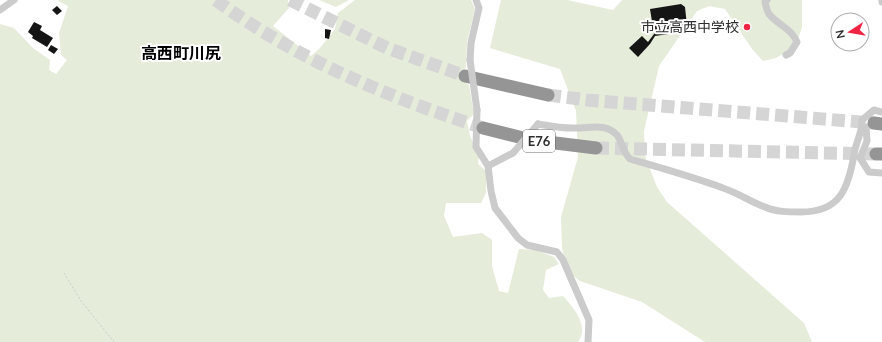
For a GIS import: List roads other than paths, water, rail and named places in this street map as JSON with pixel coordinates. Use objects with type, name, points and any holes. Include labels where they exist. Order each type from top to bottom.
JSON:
[{"type":"highway","points":[[465,76],[548,95]]},
{"type":"highway","name":"E76","points":[[483,128],[531,140],[596,148]]},
{"type":"street","points":[[0,10],[14,0]]},
{"type":"street","points":[[476,0],[479,8],[471,43],[470,60],[477,110],[476,148],[488,166],[495,208],[518,238],[527,245],[557,252],[563,260],[589,320],[588,342]]},
{"type":"street","points":[[767,0],[765,2],[768,14],[795,37],[797,42],[796,46],[786,55]]},
{"type":"street","points":[[873,125],[862,120],[874,110],[882,112]]},
{"type":"street","points":[[488,166],[512,153],[538,124],[572,128],[597,126],[610,130],[618,136],[623,152],[630,159],[704,181],[731,191],[765,207],[795,212],[810,212],[826,209],[840,197],[847,183],[854,152],[873,125]]},
{"type":"street","points":[[873,125],[866,126],[867,141],[860,158],[869,172],[882,173]]},
{"type":"tunnel","points":[[216,0],[279,41],[311,59],[379,90],[483,128]]},
{"type":"tunnel","points":[[290,0],[387,48],[465,76]]},
{"type":"tunnel","points":[[548,95],[587,100],[874,123]]},
{"type":"tunnel","points":[[596,148],[876,154]]},
{"type":"place","name":"市立高西中学校","points":[[747,27]]},
{"type":"district","name":"高西町川尻","points":[[181,53]]}]
